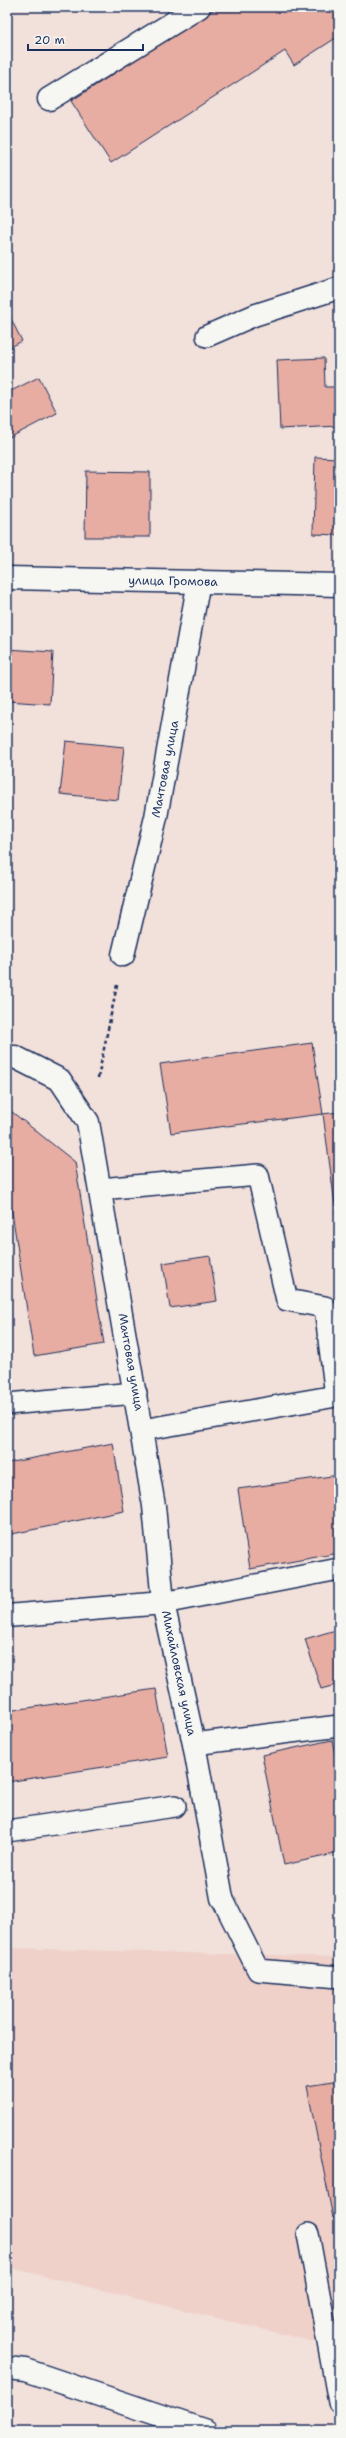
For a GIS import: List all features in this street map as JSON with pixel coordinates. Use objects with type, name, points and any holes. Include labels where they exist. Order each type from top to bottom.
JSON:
[{"type":"street","points":[[49,99],[199,7]]},
{"type":"street","name":"улица Громова","points":[[7,578],[339,585]]},
{"type":"street","name":"Мачтовая улица","points":[[123,955],[156,817],[200,581]]},
{"type":"street","points":[[7,1057],[15,1057],[60,1080],[88,1122]]},
{"type":"street","name":"Мачтовая улица","points":[[88,1122],[136,1393],[154,1506],[163,1603]]},
{"type":"street","name":"Михайловская улица","points":[[7,1616],[163,1603],[194,1744],[222,1898]]},
{"type":"street","points":[[7,2368],[25,2370],[206,2431]]},
{"type":"lane","points":[[207,336],[254,315],[339,288]]},
{"type":"lane","points":[[100,1189],[258,1174],[287,1300],[325,1307],[336,1396],[142,1430]]},
{"type":"lane","points":[[7,1404],[136,1393]]},
{"type":"lane","points":[[163,1603],[339,1569]]},
{"type":"lane","points":[[194,1744],[339,1726]]},
{"type":"lane","points":[[7,1832],[175,1806]]},
{"type":"lane","points":[[222,1898],[258,1970],[339,1977]]},
{"type":"lane","points":[[308,2234],[339,2402]]},
{"type":"path","points":[[88,1122],[123,955]]},
{"type":"shaded area","points":[[7,1948],[339,1957],[339,2348],[7,2267]]},
{"type":"building","points":[[218,7],[339,7],[339,36],[294,65],[285,51],[111,163],[71,101]]},
{"type":"building","points":[[7,311],[22,341],[7,349]]},
{"type":"building","points":[[324,358],[325,387],[339,387],[339,426],[280,429],[277,360]]},
{"type":"building","points":[[39,377],[57,413],[9,438],[7,393]]},
{"type":"building","points":[[315,457],[339,458],[339,535],[313,534]]},
{"type":"building","points":[[86,471],[150,472],[150,537],[85,537]]},
{"type":"building","points":[[7,649],[53,652],[50,704],[7,701]]},
{"type":"building","points":[[66,741],[124,747],[118,800],[60,794]]},
{"type":"building","points":[[312,1043],[323,1114],[171,1133],[160,1064]]},
{"type":"building","points":[[7,1108],[75,1162],[104,1344],[34,1356],[10,1199],[7,1197]]},
{"type":"building","points":[[339,1112],[339,1235],[323,1114]]},
{"type":"building","points":[[210,1256],[217,1301],[170,1308],[163,1263]]},
{"type":"building","points":[[113,1443],[124,1511],[7,1535],[7,1463]]},
{"type":"building","points":[[339,1475],[339,1553],[250,1569],[238,1489]]},
{"type":"building","points":[[339,1629],[339,1684],[321,1689],[305,1639]]},
{"type":"building","points":[[156,1689],[168,1757],[7,1782],[7,1711]]},
{"type":"building","points":[[332,1740],[339,1773],[339,1853],[284,1865],[262,1755]]},
{"type":"building","points":[[339,2081],[339,2217],[333,2218],[307,2086]]}]
